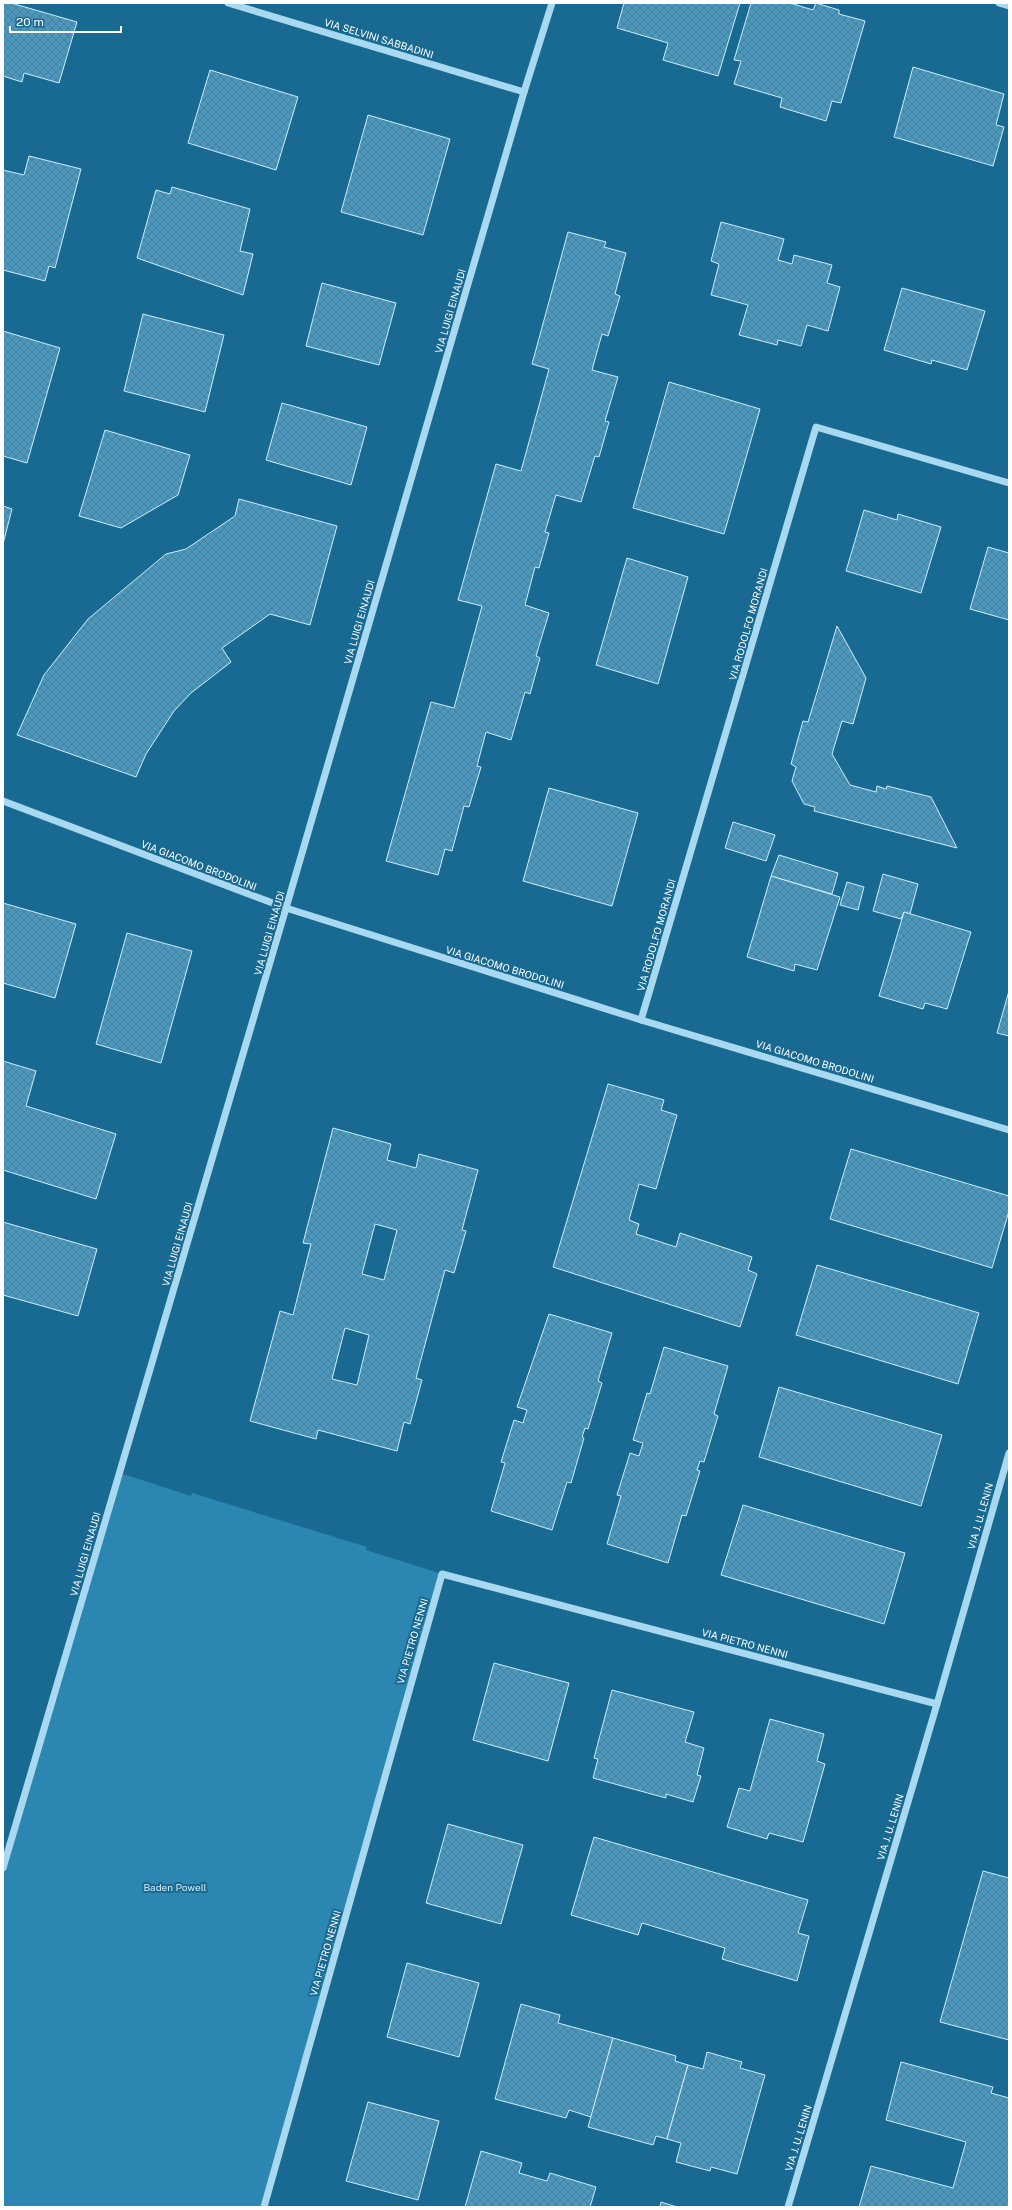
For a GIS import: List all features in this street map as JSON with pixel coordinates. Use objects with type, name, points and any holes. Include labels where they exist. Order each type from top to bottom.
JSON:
[{"type":"street","name":"VIA SELVINI SABBADINI","points":[[228,3],[524,92]]},
{"type":"street","name":"VIA LUIGI EINAUDI","points":[[3,1868],[286,908],[524,92],[552,3]]},
{"type":"street","points":[[999,3],[1009,6]]},
{"type":"street","name":"VIA RODOLFO MORANDI","points":[[642,1020],[816,427],[1009,482]]},
{"type":"street","name":"VIA GIACOMO BRODOLINI","points":[[3,801],[286,908],[642,1020],[1009,1130]]},
{"type":"street","name":"VIA J. U. LENIN","points":[[788,2207],[937,1704],[1009,1452]]},
{"type":"street","name":"VIA PIETRO NENNI","points":[[264,2207],[442,1574],[937,1704]]},
{"type":"green space","name":"Baden Powell","points":[[120,1473],[191,1496],[192,1493],[367,1547],[366,1550],[442,1574],[261,2207],[3,2207],[3,1868]]},
{"type":"building","points":[[3,3],[11,3],[77,22],[59,83],[24,73],[22,82],[3,76]]},
{"type":"building","points":[[624,3],[740,3],[718,76],[663,60],[668,43],[617,28]]},
{"type":"building","points":[[751,3],[790,3],[813,10],[816,3],[839,10],[839,14],[865,21],[841,103],[832,101],[826,121],[780,107],[782,98],[734,84],[741,61],[734,60]]},
{"type":"building","points":[[913,67],[1004,94],[996,125],[1004,127],[993,166],[894,137]]},
{"type":"building","points":[[210,70],[298,97],[276,170],[188,143]]},
{"type":"building","points":[[368,115],[450,139],[423,235],[341,212]]},
{"type":"building","points":[[29,156],[81,169],[55,268],[49,266],[45,281],[3,270],[3,170],[24,175]]},
{"type":"building","points":[[172,187],[250,209],[240,251],[253,254],[243,295],[137,258],[156,190],[170,194]]},
{"type":"building","points":[[721,222],[784,239],[778,260],[792,264],[794,255],[832,265],[827,283],[840,287],[828,331],[807,325],[801,346],[778,340],[777,345],[739,335],[748,305],[711,295],[719,264],[711,261]]},
{"type":"building","points":[[568,232],[606,242],[604,247],[626,253],[615,294],[620,296],[608,336],[602,334],[592,370],[618,377],[605,421],[609,422],[599,457],[595,456],[581,502],[556,495],[545,532],[549,533],[539,568],[535,567],[525,605],[549,613],[536,656],[540,658],[530,694],[525,692],[511,740],[486,732],[477,766],[481,767],[469,807],[464,806],[452,851],[445,849],[438,875],[386,861],[431,702],[454,708],[482,606],[458,600],[496,464],[521,471],[549,369],[532,364]]},
{"type":"building","points":[[322,283],[396,303],[379,365],[306,346]]},
{"type":"building","points":[[902,288],[985,311],[967,370],[932,360],[931,364],[884,350]]},
{"type":"building","points":[[143,314],[224,335],[205,412],[124,391]]},
{"type":"building","points":[[3,331],[60,348],[27,463],[3,456]]},
{"type":"building","points":[[669,382],[760,409],[724,534],[633,508]]},
{"type":"building","points":[[282,403],[367,427],[351,485],[266,460]]},
{"type":"building","points":[[105,430],[190,455],[178,495],[121,528],[79,516]]},
{"type":"building","points":[[239,499],[337,526],[310,625],[270,614],[222,648],[231,662],[191,693],[174,711],[146,754],[136,777],[17,735],[44,675],[88,619],[166,554],[186,549],[235,516]]},
{"type":"building","points":[[3,506],[12,509],[3,544]]},
{"type":"building","points":[[864,510],[897,520],[898,514],[941,527],[921,593],[846,571]]},
{"type":"building","points":[[988,547],[1009,553],[1009,620],[970,609]]},
{"type":"building","points":[[627,558],[688,577],[658,684],[596,665]]},
{"type":"building","points":[[837,626],[866,678],[853,724],[842,721],[832,754],[850,785],[876,792],[877,786],[886,789],[887,786],[931,797],[957,848],[814,811],[815,807],[804,804],[792,781],[796,767],[791,764],[803,721],[808,722]]},
{"type":"building","points":[[549,788],[638,813],[612,906],[523,881]]},
{"type":"building","points":[[733,822],[775,835],[766,861],[725,848]]},
{"type":"building","points":[[779,855],[838,873],[832,894],[771,876]]},
{"type":"building","points":[[883,874],[918,884],[910,914],[904,912],[901,919],[873,911]]},
{"type":"building","points":[[771,876],[840,897],[817,970],[795,964],[794,971],[747,957]]},
{"type":"building","points":[[847,882],[864,887],[858,910],[840,905]]},
{"type":"building","points":[[3,903],[76,924],[55,998],[3,983]]},
{"type":"building","points":[[904,912],[971,932],[947,1009],[925,1003],[923,1009],[879,996]]},
{"type":"building","points":[[127,933],[192,951],[161,1063],[96,1044]]},
{"type":"building","points":[[1009,991],[1009,1036],[997,1033]]},
{"type":"building","points":[[3,1061],[36,1071],[26,1106],[116,1134],[96,1199],[3,1170]]},
{"type":"building","points":[[608,1084],[664,1100],[661,1110],[677,1115],[656,1189],[639,1184],[629,1220],[639,1224],[636,1234],[676,1247],[680,1233],[752,1257],[748,1270],[757,1274],[740,1327],[553,1267]]},
{"type":"building","points":[[333,1128],[391,1144],[387,1160],[416,1168],[419,1154],[478,1170],[462,1230],[466,1231],[454,1273],[445,1270],[416,1378],[422,1380],[410,1424],[404,1422],[397,1451],[318,1430],[316,1439],[250,1421],[280,1311],[293,1315],[311,1244],[303,1243]],"holes":[[[375,1224],[397,1230],[384,1280],[362,1274]],[[345,1328],[369,1335],[357,1385],[332,1379]]]},
{"type":"building","points":[[851,1149],[1009,1196],[1009,1211],[992,1268],[830,1219]]},
{"type":"building","points":[[3,1222],[97,1249],[78,1316],[3,1295]]},
{"type":"building","points":[[817,1265],[979,1313],[958,1384],[796,1335]]},
{"type":"building","points":[[549,1314],[612,1333],[598,1381],[602,1383],[588,1429],[585,1428],[582,1437],[584,1438],[571,1483],[567,1482],[552,1530],[491,1511],[505,1463],[501,1462],[514,1420],[523,1423],[527,1410],[517,1407]]},
{"type":"building","points":[[664,1347],[728,1366],[714,1414],[718,1416],[704,1462],[700,1461],[697,1470],[700,1471],[686,1516],[682,1515],[668,1563],[607,1544],[621,1496],[617,1495],[630,1453],[639,1456],[643,1443],[633,1440],[647,1393],[650,1394]]},
{"type":"building","points":[[779,1387],[942,1435],[921,1506],[759,1457]]},
{"type":"building","points":[[743,1505],[905,1553],[884,1624],[721,1575]]},
{"type":"building","points":[[494,1663],[569,1683],[548,1761],[473,1740]]},
{"type":"building","points":[[612,1690],[694,1712],[685,1742],[704,1748],[697,1775],[701,1776],[693,1802],[666,1794],[666,1798],[593,1778],[598,1759],[594,1758]]},
{"type":"building","points":[[770,1719],[824,1734],[817,1761],[825,1764],[803,1842],[769,1833],[767,1839],[727,1827],[739,1788],[750,1791]]},
{"type":"building","points":[[448,1824],[523,1845],[501,1924],[426,1903]]},
{"type":"building","points":[[594,1837],[808,1900],[798,1933],[809,1936],[797,1981],[722,1959],[725,1948],[642,1923],[638,1935],[571,1915]]},
{"type":"building","points":[[983,1871],[1009,1878],[1009,2040],[940,2022]]},
{"type":"building","points":[[407,1963],[479,1983],[459,2057],[387,2037]]},
{"type":"building","points":[[521,2004],[560,2015],[558,2023],[613,2038],[591,2117],[569,2110],[566,2118],[495,2099]]},
{"type":"building","points":[[613,2038],[676,2056],[675,2061],[688,2065],[667,2139],[656,2136],[653,2145],[588,2127]]},
{"type":"building","points":[[707,2052],[742,2062],[740,2068],[765,2075],[737,2174],[711,2167],[710,2171],[676,2162],[681,2143],[667,2139],[688,2065],[703,2069]]},
{"type":"building","points":[[901,2062],[993,2087],[991,2093],[1009,2098],[1009,2207],[859,2207],[871,2166],[953,2188],[966,2142],[886,2120]]},
{"type":"building","points":[[368,2102],[439,2121],[418,2200],[346,2181]]},
{"type":"building","points":[[481,2151],[522,2163],[519,2173],[547,2181],[550,2173],[596,2187],[590,2207],[465,2207]]},
{"type":"building","points":[[661,2202],[677,2207],[660,2207]]}]
